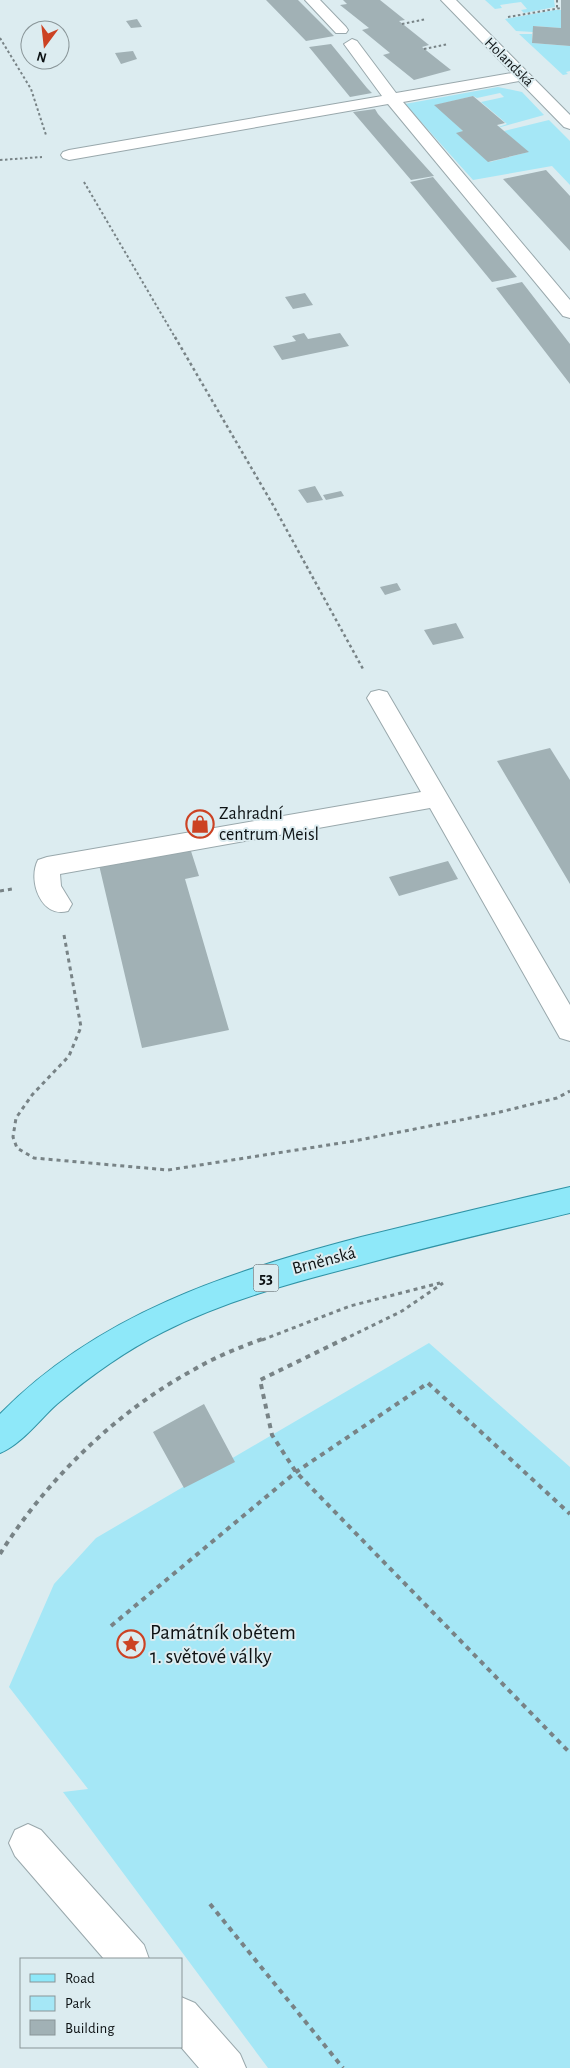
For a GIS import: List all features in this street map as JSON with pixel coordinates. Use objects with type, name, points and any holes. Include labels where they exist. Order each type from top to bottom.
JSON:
[{"type":"main road","name":"Brněnská","points":[[0,1438],[53,1387],[127,1335],[166,1316],[260,1280],[305,1266],[570,1200]]},
{"type":"street","points":[[312,0],[341,30]]},
{"type":"street","name":"Holandská","points":[[448,0],[570,124]]},
{"type":"street","points":[[352,44],[392,99],[570,312]]},
{"type":"street","points":[[69,155],[524,76]]},
{"type":"street","points":[[379,698],[570,1030]]},
{"type":"street","points":[[59,904],[48,888],[47,866],[437,798]]},
{"type":"street","points":[[28,1843],[129,1958]]},
{"type":"street","points":[[182,2018],[226,2068]]},
{"type":"path","points":[[557,0],[557,8]]},
{"type":"path","points":[[500,19],[561,8]]},
{"type":"path","points":[[0,38],[31,89],[49,144],[69,155],[273,505],[379,698]]},
{"type":"path","points":[[424,49],[450,44]]},
{"type":"path","points":[[0,160],[69,155]]},
{"type":"path","points":[[59,904],[80,1027],[68,1056],[32,1095],[16,1118],[13,1137],[17,1148],[34,1158],[168,1170],[354,1141],[477,1117],[557,1098],[570,1091]]},
{"type":"path","points":[[0,1554],[15,1530],[70,1465],[126,1414],[194,1368],[232,1351],[350,1306],[443,1283],[402,1311],[260,1380],[272,1436],[296,1472],[570,1753]]},
{"type":"path","points":[[111,1626],[296,1472],[428,1383],[570,1514]]},
{"type":"path","points":[[210,1904],[342,2068]]},
{"type":"green space","points":[[485,0],[554,0],[555,7],[524,13],[521,10],[527,9],[521,2],[500,5],[502,8],[495,9]]},
{"type":"green space","points":[[561,10],[561,28],[534,26],[533,32],[516,31],[505,19]]},
{"type":"green space","points":[[519,34],[532,34],[532,43],[570,46],[570,71],[566,72],[568,74],[563,75]]},
{"type":"green space","points":[[498,87],[522,92],[544,115],[490,130],[507,124],[481,102],[504,97],[500,93],[477,98],[473,96],[436,105],[463,131],[458,134],[490,162],[528,152],[504,131],[549,120],[570,141],[570,185],[552,166],[473,180],[405,104]]},
{"type":"green space","points":[[429,1343],[570,1467],[570,2068],[268,2068],[63,1792],[88,1789],[9,1687],[54,1584],[96,1538]]},
{"type":"building","points":[[266,0],[298,0],[334,36],[306,41]]},
{"type":"building","points":[[343,0],[380,0],[405,20],[399,21],[429,45],[422,47],[451,70],[414,80],[383,55],[390,53],[362,30],[369,28],[340,5],[347,4]]},
{"type":"building","points":[[561,0],[570,0],[570,46],[532,43],[533,26],[561,28]]},
{"type":"building","points":[[137,19],[142,27],[131,28],[126,21]]},
{"type":"building","points":[[331,44],[372,93],[350,97],[309,47]]},
{"type":"building","points":[[133,51],[137,59],[121,64],[115,53]]},
{"type":"building","points":[[473,96],[505,123],[497,125],[529,152],[488,162],[456,133],[463,131],[434,105]]},
{"type":"building","points":[[375,109],[434,176],[411,180],[353,112]]},
{"type":"building","points":[[546,170],[570,196],[570,251],[503,179]]},
{"type":"building","points":[[433,177],[517,277],[492,282],[410,182]]},
{"type":"building","points":[[522,282],[570,344],[570,384],[496,288]]},
{"type":"building","points":[[305,293],[313,305],[293,309],[285,297]]},
{"type":"building","points":[[304,333],[308,339],[340,333],[349,346],[282,360],[273,346],[296,341],[292,336]]},
{"type":"building","points":[[315,486],[323,500],[307,503],[298,490]]},
{"type":"building","points":[[341,491],[344,496],[326,500],[323,495]]},
{"type":"building","points":[[397,583],[401,590],[385,595],[380,587]]},
{"type":"building","points":[[456,623],[464,638],[433,645],[424,630]]},
{"type":"building","points":[[550,748],[570,780],[570,884],[497,761]]},
{"type":"building","points":[[190,848],[199,876],[185,879],[229,1030],[142,1048],[99,865]]},
{"type":"building","points":[[448,861],[458,879],[399,896],[389,877]]},
{"type":"building","points":[[204,1404],[235,1462],[184,1488],[153,1432]]},
{"type":"place","name":"Zahradní centrum Meisl","points":[[200,824]]},
{"type":"place","name":"Památník obětem 1. světové války","points":[[131,1644]]}]
